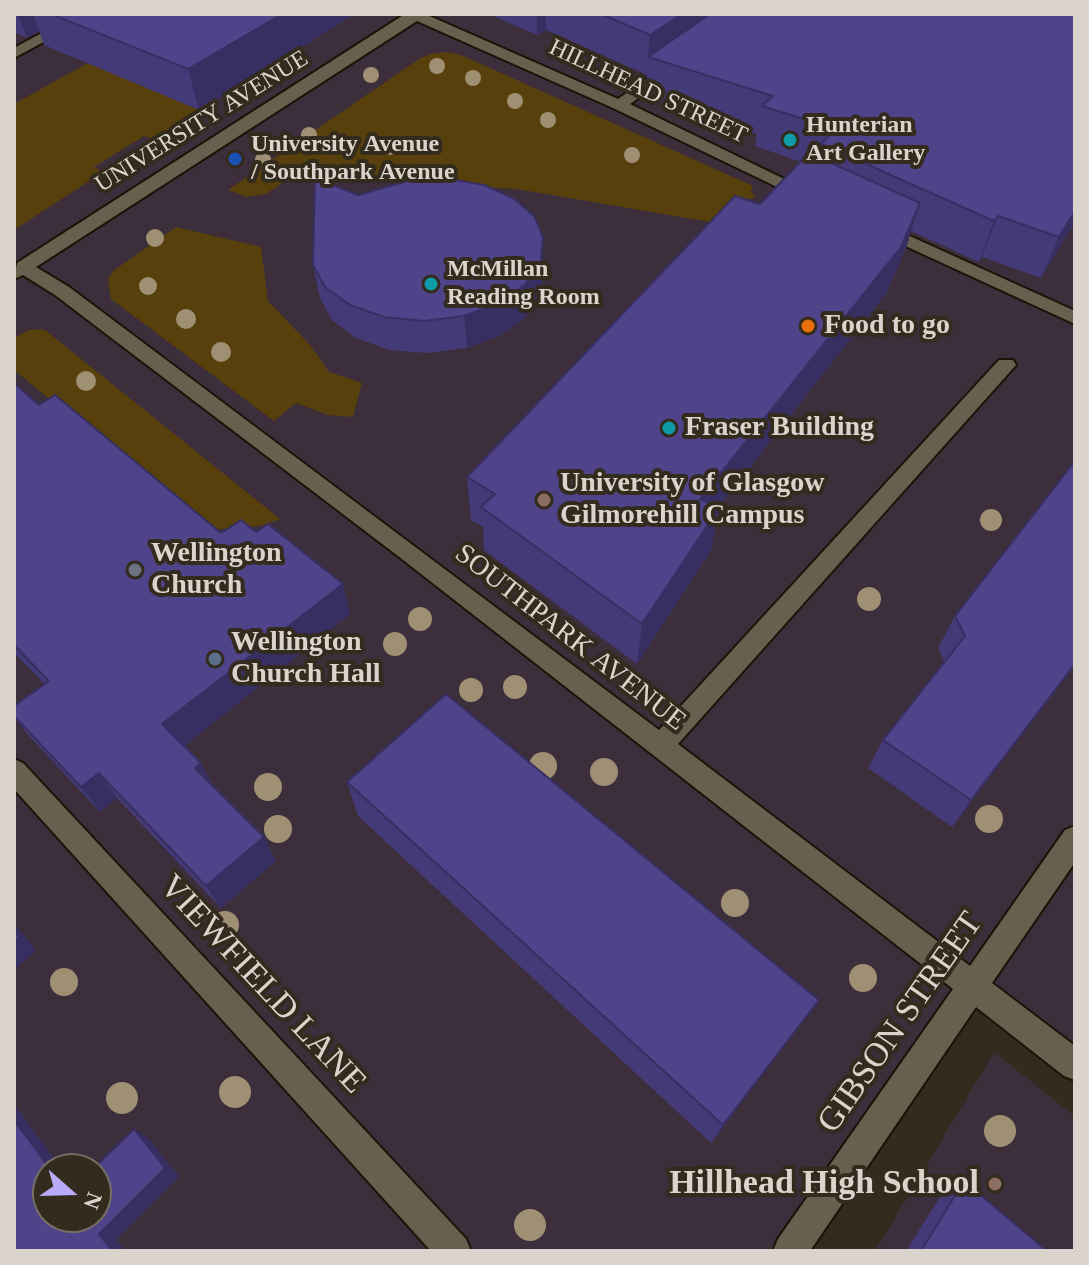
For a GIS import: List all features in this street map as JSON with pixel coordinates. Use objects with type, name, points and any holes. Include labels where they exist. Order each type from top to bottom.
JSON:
[{"type":"street","points":[[14,54],[88,14]]},
{"type":"street","name":"HILLHEAD STREET","points":[[415,14],[829,204]]},
{"type":"street","name":"UNIVERSITY AVENUE","points":[[18,270],[415,14]]},
{"type":"street","points":[[619,105],[684,60]]},
{"type":"street","points":[[870,223],[1075,318]]},
{"type":"street","name":"SOUTHPARK AVENUE","points":[[18,270],[62,291],[177,377],[1075,1065]]},
{"type":"street","points":[[660,746],[1006,365]]},
{"type":"street","name":"VIEWFIELD LANE","points":[[14,771],[454,1251]]},
{"type":"street","name":"GIBSON STREET","points":[[790,1251],[1075,839]]},
{"type":"shaded area","name":"University of Glasgow Gilmorehill Campus","points":[[14,14],[1075,14],[1075,1065],[972,987],[790,1251],[14,1251]]},
{"type":"shaded area","points":[[447,52],[461,55],[753,186],[751,192],[756,196],[738,206],[722,224],[517,189],[399,183],[298,172],[266,194],[247,197],[228,190],[419,59]]},
{"type":"shaded area","points":[[88,63],[199,110],[153,139],[144,136],[94,167],[103,172],[14,230],[14,104]]},
{"type":"shaded area","points":[[176,227],[261,247],[268,301],[310,345],[329,372],[362,383],[353,417],[328,415],[296,403],[274,421],[111,299],[108,279],[113,271]]},
{"type":"shaded area","points":[[40,329],[280,519],[260,526],[209,530],[14,370],[14,338],[29,330]]},
{"type":"shaded area","name":"Hillhead High School","points":[[994,1052],[1075,1116],[1075,1251],[875,1251]]},
{"type":"building","points":[[51,14],[282,14],[188,69]]},
{"type":"building","points":[[601,14],[682,14],[650,35]]},
{"type":"building","points":[[710,14],[1075,14],[1075,211],[1059,237],[998,216],[994,221],[821,144],[835,129],[762,106],[773,96],[648,57]]},
{"type":"building","name":"Fraser Building","points":[[809,153],[920,203],[901,247],[700,499],[719,508],[642,624],[481,507],[495,494],[467,477],[735,196],[760,204]]},
{"type":"building","name":"McMillan Reading Room","points":[[315,178],[358,195],[415,179],[450,179],[484,185],[513,198],[534,216],[543,237],[541,261],[525,285],[500,303],[464,316],[424,321],[384,317],[350,305],[325,287],[313,265]]},
{"type":"building","points":[[14,383],[39,405],[55,395],[221,533],[241,520],[256,532],[268,524],[343,584],[162,724],[201,763],[195,768],[264,837],[206,886],[99,773],[81,787],[14,716],[14,706],[49,681],[14,645]]},
{"type":"building","points":[[1075,461],[1075,664],[971,800],[883,740],[965,636],[955,616]]},
{"type":"building","points":[[446,694],[819,1000],[723,1125],[347,782]]},
{"type":"building","points":[[14,1120],[38,1153],[32,1153],[32,1233],[100,1233],[112,1251],[14,1251]]},
{"type":"building","points":[[134,1129],[165,1168],[112,1221],[112,1153],[109,1153]]},
{"type":"building","points":[[964,1181],[1047,1251],[921,1251]]},
{"type":"place","name":"Hunterian Art Gallery","points":[[790,140]]},
{"type":"place","name":"University Avenue / Southpark Avenue","points":[[235,159]]},
{"type":"place","name":"McMillan Reading Room","points":[[431,284]]},
{"type":"place","name":"Food to go","points":[[808,326]]},
{"type":"place","name":"Fraser Building","points":[[669,428]]},
{"type":"place","name":"University of Glasgow Gilmorehill Campus","points":[[544,500]]},
{"type":"place","name":"Wellington Church","points":[[135,570]]},
{"type":"place","name":"Wellington Church Hall","points":[[215,659]]},
{"type":"place","name":"Hillhead High School","points":[[995,1184]]}]
